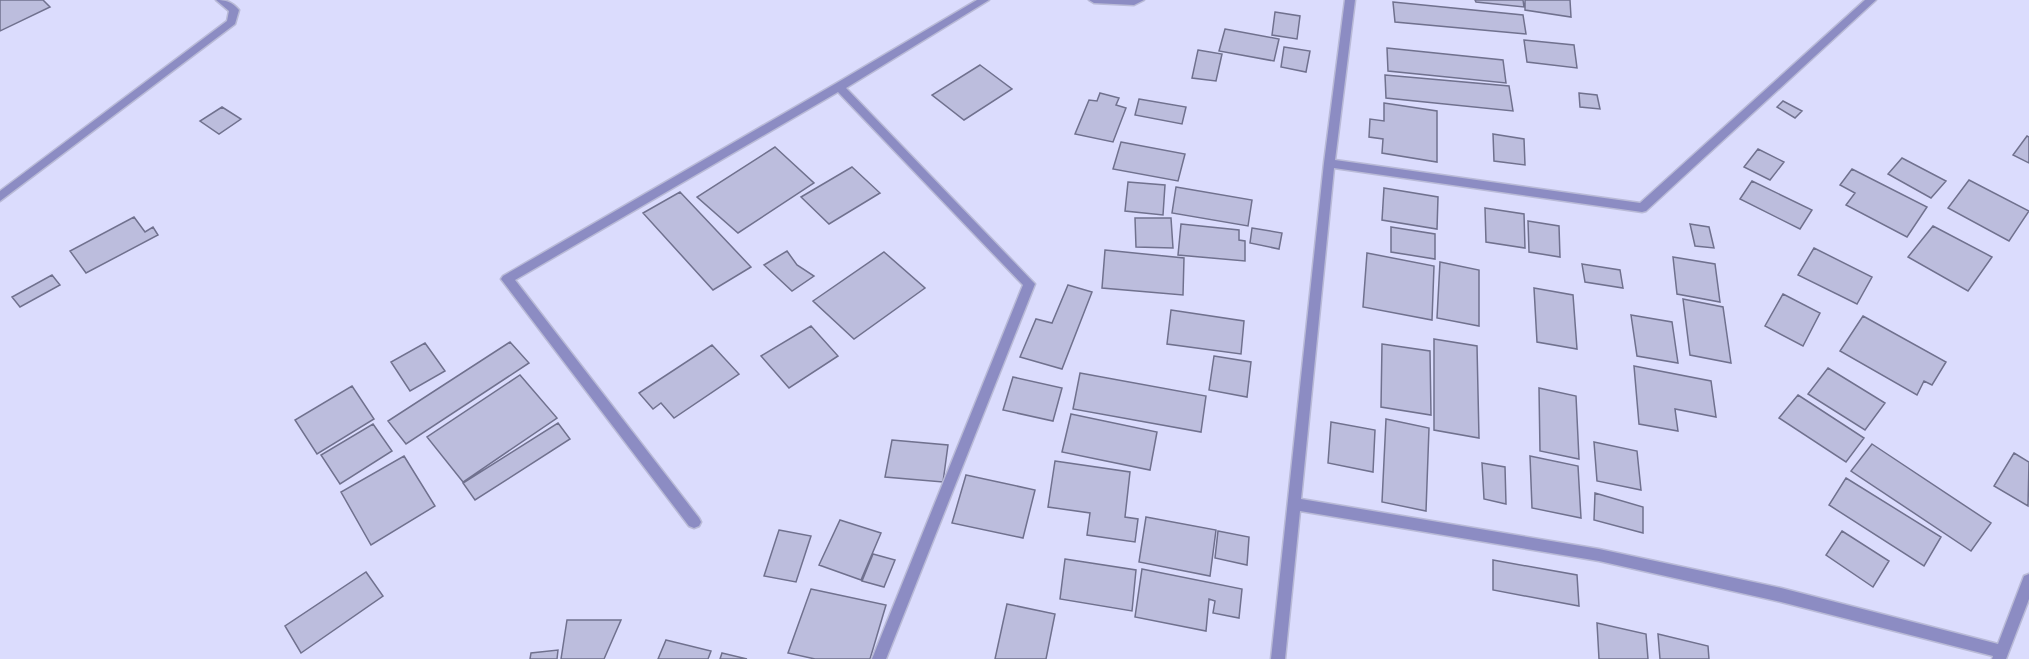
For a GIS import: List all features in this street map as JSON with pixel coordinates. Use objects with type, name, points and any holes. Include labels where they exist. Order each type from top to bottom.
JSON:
[{"type":"street","points":[[0,197],[232,22],[234,10],[221,0]]},
{"type":"street","points":[[694,522],[507,279],[839,87],[984,0]]},
{"type":"street","points":[[1094,0],[1134,2],[1139,0]]},
{"type":"street","points":[[1278,659],[1296,504],[1329,163],[1350,0]]},
{"type":"street","points":[[1329,163],[1642,208],[1871,0]]},
{"type":"street","points":[[839,87],[1029,284],[879,659]]},
{"type":"street","points":[[1296,504],[1599,555],[1781,595],[2001,655],[2029,581]]},
{"type":"building","points":[[0,0],[43,0],[50,7],[0,31]]},
{"type":"building","points":[[1475,0],[1523,0],[1524,7],[1476,2]]},
{"type":"building","points":[[1525,0],[1570,0],[1571,17],[1525,10]]},
{"type":"building","points":[[1393,2],[1523,15],[1526,34],[1395,22]]},
{"type":"building","points":[[1275,12],[1300,16],[1297,39],[1272,35]]},
{"type":"building","points":[[1225,29],[1279,39],[1274,61],[1219,51]]},
{"type":"building","points":[[1524,40],[1574,45],[1577,68],[1527,62]]},
{"type":"building","points":[[1284,47],[1310,51],[1306,72],[1281,67]]},
{"type":"building","points":[[1387,48],[1503,60],[1506,83],[1388,71]]},
{"type":"building","points":[[1198,50],[1222,54],[1216,81],[1192,78]]},
{"type":"building","points":[[980,65],[1012,89],[964,120],[932,95]]},
{"type":"building","points":[[1385,75],[1509,86],[1513,111],[1386,98]]},
{"type":"building","points":[[1100,93],[1119,98],[1116,105],[1126,108],[1113,142],[1075,134],[1089,100],[1097,101]]},
{"type":"building","points":[[1579,93],[1597,95],[1600,109],[1580,107]]},
{"type":"building","points":[[1139,99],[1186,107],[1182,124],[1135,115]]},
{"type":"building","points":[[1783,101],[1802,111],[1795,118],[1777,107]]},
{"type":"building","points":[[1384,103],[1437,111],[1437,162],[1382,153],[1383,139],[1369,137],[1370,119],[1384,121]]},
{"type":"building","points":[[222,107],[241,119],[219,134],[200,121]]},
{"type":"building","points":[[1493,134],[1524,139],[1525,165],[1494,161]]},
{"type":"building","points":[[2027,136],[2029,137],[2029,163],[2013,155]]},
{"type":"building","points":[[1121,142],[1185,154],[1178,181],[1113,169]]},
{"type":"building","points":[[775,147],[814,183],[738,233],[697,197]]},
{"type":"building","points":[[1758,149],[1784,162],[1770,180],[1744,167]]},
{"type":"building","points":[[1902,158],[1946,181],[1931,198],[1888,174]]},
{"type":"building","points":[[852,167],[880,193],[829,224],[801,197]]},
{"type":"building","points":[[1852,169],[1927,207],[1907,237],[1846,205],[1855,193],[1840,185]]},
{"type":"building","points":[[1969,180],[2029,211],[2009,241],[1948,208]]},
{"type":"building","points":[[1752,181],[1812,210],[1800,229],[1740,199]]},
{"type":"building","points":[[1128,182],[1165,185],[1163,215],[1125,211]]},
{"type":"building","points":[[1176,187],[1252,200],[1248,226],[1172,213]]},
{"type":"building","points":[[1384,188],[1438,197],[1437,229],[1382,220]]},
{"type":"building","points":[[680,192],[751,267],[713,290],[643,213]]},
{"type":"building","points":[[1485,208],[1524,214],[1525,248],[1486,242]]},
{"type":"building","points":[[134,217],[145,232],[153,227],[158,235],[86,273],[70,251]]},
{"type":"building","points":[[1135,218],[1171,218],[1173,248],[1136,247]]},
{"type":"building","points":[[1528,221],[1559,226],[1560,257],[1529,252]]},
{"type":"building","points":[[1181,224],[1239,230],[1239,240],[1245,241],[1245,261],[1178,255]]},
{"type":"building","points":[[1690,224],[1709,227],[1714,248],[1695,246]]},
{"type":"building","points":[[1933,226],[1992,257],[1968,291],[1908,257]]},
{"type":"building","points":[[1391,227],[1435,234],[1435,259],[1391,252]]},
{"type":"building","points":[[1252,228],[1282,233],[1279,249],[1250,243]]},
{"type":"building","points":[[1814,248],[1872,277],[1857,304],[1798,275]]},
{"type":"building","points":[[1105,250],[1184,258],[1183,295],[1102,288]]},
{"type":"building","points":[[787,251],[797,265],[814,276],[792,291],[764,265]]},
{"type":"building","points":[[884,252],[925,288],[854,339],[813,301]]},
{"type":"building","points":[[1367,253],[1434,266],[1432,320],[1363,307]]},
{"type":"building","points":[[1673,257],[1715,264],[1720,302],[1677,294]]},
{"type":"building","points":[[1440,262],[1479,270],[1479,326],[1437,318]]},
{"type":"building","points":[[1582,264],[1620,270],[1623,288],[1585,282]]},
{"type":"building","points":[[52,275],[60,285],[20,307],[12,297]]},
{"type":"building","points":[[1068,285],[1092,292],[1062,369],[1020,357],[1036,319],[1052,323]]},
{"type":"building","points":[[1534,288],[1573,295],[1577,349],[1537,342]]},
{"type":"building","points":[[1783,294],[1820,313],[1803,346],[1765,326]]},
{"type":"building","points":[[1683,299],[1723,307],[1731,363],[1690,355]]},
{"type":"building","points":[[1171,310],[1244,321],[1241,354],[1167,344]]},
{"type":"building","points":[[1631,315],[1672,322],[1678,363],[1637,356]]},
{"type":"building","points":[[1863,316],[1946,362],[1932,385],[1924,381],[1917,395],[1840,351]]},
{"type":"building","points":[[811,326],[838,356],[789,388],[761,356]]},
{"type":"building","points":[[1434,339],[1477,346],[1479,438],[1434,430]]},
{"type":"building","points":[[510,342],[529,363],[406,444],[388,421]]},
{"type":"building","points":[[425,343],[445,371],[410,391],[391,362]]},
{"type":"building","points":[[1382,344],[1430,351],[1431,415],[1381,407]]},
{"type":"building","points":[[712,345],[739,374],[674,418],[661,403],[653,409],[639,393]]},
{"type":"building","points":[[1214,356],[1251,362],[1247,397],[1209,390]]},
{"type":"building","points":[[1634,366],[1711,381],[1716,417],[1675,409],[1678,431],[1639,424]]},
{"type":"building","points":[[1828,368],[1885,403],[1865,430],[1808,394]]},
{"type":"building","points":[[1080,373],[1206,396],[1201,432],[1073,409]]},
{"type":"building","points":[[520,375],[557,418],[463,482],[427,437]]},
{"type":"building","points":[[1013,377],[1062,388],[1053,421],[1003,410]]},
{"type":"building","points":[[352,386],[374,419],[317,454],[295,420]]},
{"type":"building","points":[[1539,388],[1576,396],[1579,459],[1540,451]]},
{"type":"building","points":[[1798,395],[1864,438],[1846,462],[1779,418]]},
{"type":"building","points":[[1071,414],[1157,432],[1150,470],[1062,452]]},
{"type":"building","points":[[1386,419],[1429,428],[1426,511],[1382,502]]},
{"type":"building","points":[[1331,422],[1375,430],[1373,472],[1328,463]]},
{"type":"building","points":[[558,423],[570,439],[475,500],[463,483]]},
{"type":"building","points":[[373,424],[392,451],[340,484],[321,455]]},
{"type":"building","points":[[892,440],[948,445],[943,482],[885,477]]},
{"type":"building","points":[[1594,442],[1637,451],[1641,490],[1597,481]]},
{"type":"building","points":[[1872,444],[1991,523],[1971,551],[1851,471]]},
{"type":"building","points":[[2014,453],[2029,462],[2028,506],[1994,486]]},
{"type":"building","points":[[404,456],[435,506],[371,545],[341,492]]},
{"type":"building","points":[[1530,456],[1578,466],[1581,518],[1532,508]]},
{"type":"building","points":[[1055,461],[1130,472],[1125,517],[1138,519],[1135,542],[1087,535],[1090,513],[1048,507]]},
{"type":"building","points":[[1482,463],[1505,467],[1506,504],[1484,499]]},
{"type":"building","points":[[966,475],[1035,490],[1023,538],[952,523]]},
{"type":"building","points":[[1846,478],[1941,537],[1924,566],[1829,505]]},
{"type":"building","points":[[1595,493],[1643,507],[1643,533],[1594,520]]},
{"type":"building","points":[[1146,517],[1216,530],[1210,576],[1139,562]]},
{"type":"building","points":[[840,520],[881,533],[861,580],[819,565]]},
{"type":"building","points":[[779,530],[811,536],[796,582],[764,576]]},
{"type":"building","points":[[1218,531],[1249,537],[1247,565],[1215,558]]},
{"type":"building","points":[[1842,531],[1889,561],[1873,587],[1826,555]]},
{"type":"building","points":[[873,554],[895,560],[884,587],[862,581]]},
{"type":"building","points":[[1065,559],[1136,570],[1132,611],[1060,599]]},
{"type":"building","points":[[1493,560],[1577,575],[1579,606],[1493,590]]},
{"type":"building","points":[[1142,569],[1242,589],[1239,618],[1213,613],[1215,601],[1209,599],[1206,631],[1135,617]]},
{"type":"building","points":[[366,572],[383,596],[301,653],[285,626]]},
{"type":"building","points":[[811,589],[886,605],[870,659],[815,659],[788,653]]},
{"type":"building","points":[[1007,604],[1055,614],[1046,659],[995,659]]},
{"type":"building","points":[[567,620],[621,620],[604,659],[561,659]]},
{"type":"building","points":[[1597,623],[1646,634],[1648,659],[1599,659]]},
{"type":"building","points":[[1658,634],[1708,646],[1709,659],[1660,659]]},
{"type":"building","points":[[666,640],[711,651],[708,659],[658,659]]},
{"type":"building","points":[[558,650],[557,659],[530,659],[531,653]]},
{"type":"building","points":[[722,653],[747,659],[720,659]]}]
